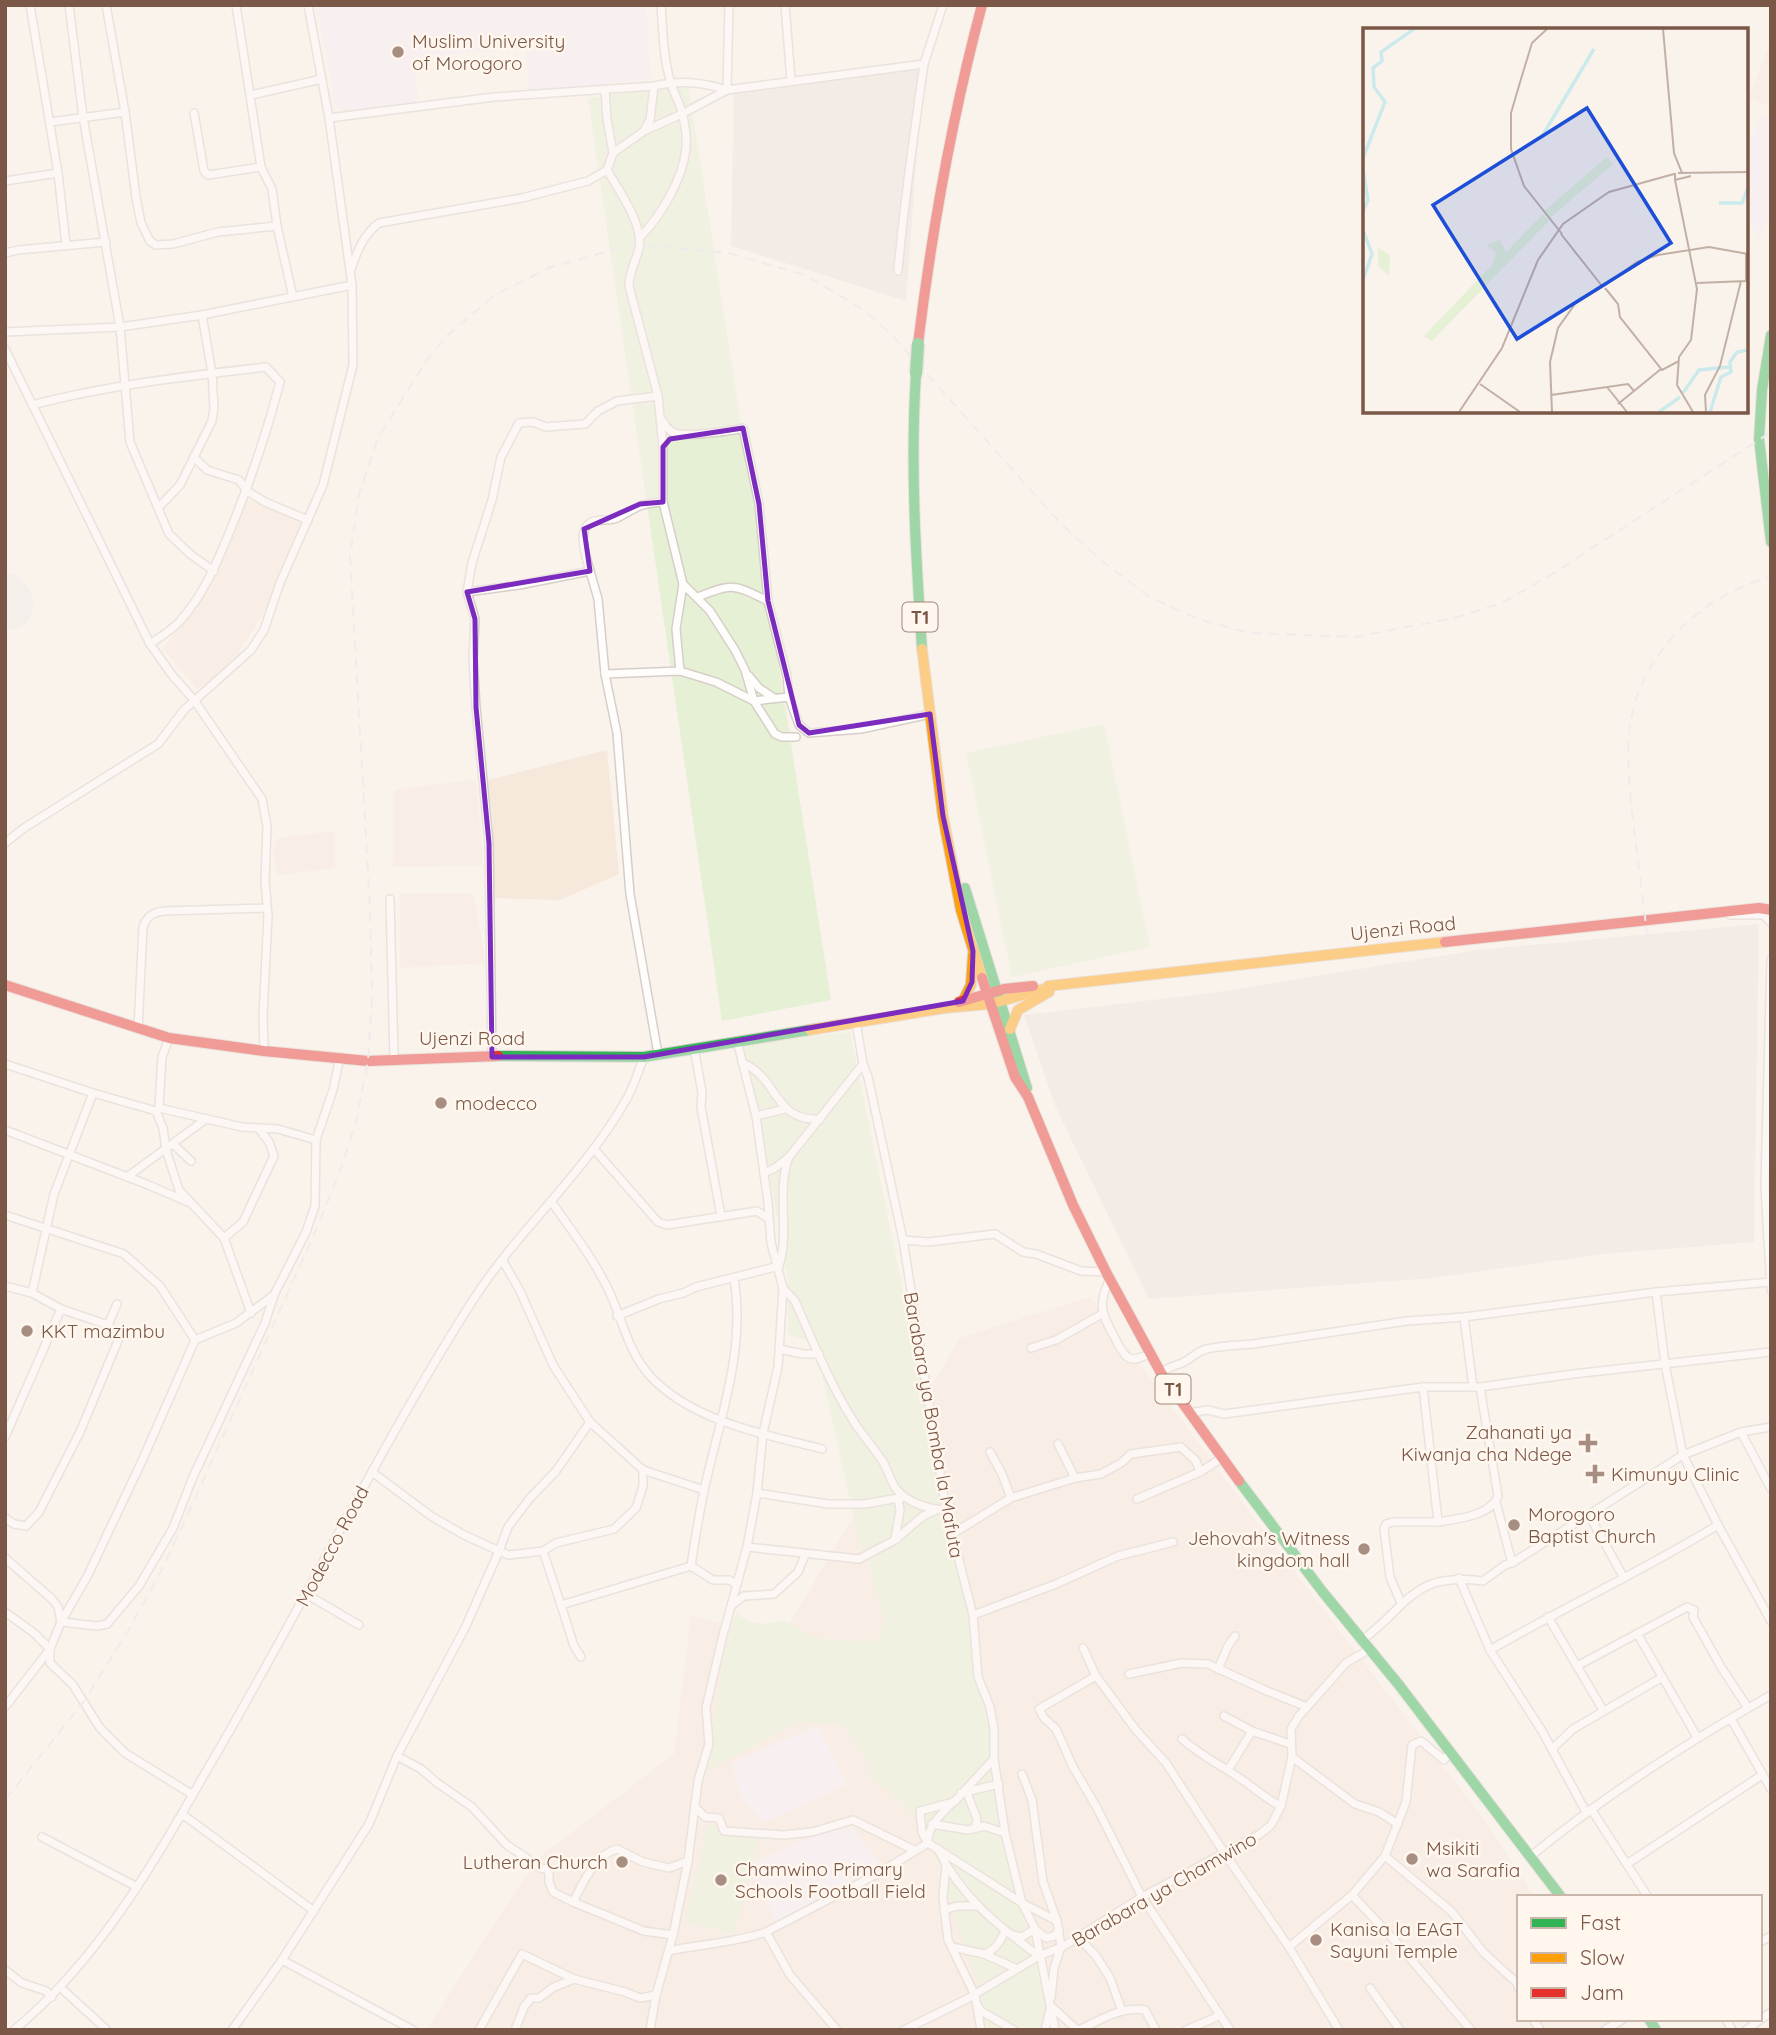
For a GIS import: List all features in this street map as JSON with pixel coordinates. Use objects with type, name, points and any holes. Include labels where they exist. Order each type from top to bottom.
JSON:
[{"type":"main road","name":"T1","points":[[982,5],[945,160],[918,344],[913,419],[916,563],[930,714],[943,816],[961,910],[973,951],[1010,1036],[1027,1086],[1028,1097]]},
{"type":"main road","points":[[1771,335],[1762,390],[1759,439],[1771,541]]},
{"type":"main road","name":"T1","points":[[953,859],[963,879],[1016,1077],[1028,1097],[1063,1185],[1161,1373],[1222,1458],[1560,1895]]},
{"type":"main road","name":"Ujenzi Road","points":[[5,985],[169,1038],[264,1051],[368,1060],[644,1057],[945,1008],[1036,986],[1051,987],[1767,907]]},
{"type":"main road","points":[[963,1001],[970,992],[973,951]]},
{"type":"main road","points":[[1010,1036],[1012,1016],[1016,1010],[1048,992],[1069,985]]},
{"type":"main road","name":"Ujenzi Road","points":[[945,1008],[963,1001],[993,997]]},
{"type":"street","points":[[30,5],[58,173],[66,245]]},
{"type":"street","points":[[69,5],[83,117],[120,327],[130,442],[169,534],[190,554],[214,571]]},
{"type":"street","points":[[106,5],[141,223],[150,241],[156,245],[173,244],[218,232],[276,226]]},
{"type":"street","points":[[236,5],[261,167],[272,189],[276,226],[293,297]]},
{"type":"street","points":[[5,843],[24,828],[158,744],[194,701],[251,650],[264,630],[280,583],[323,485],[353,365],[352,285],[322,79],[308,5]]},
{"type":"street","points":[[640,237],[654,221],[679,175],[686,148],[682,114],[670,82],[661,5]]},
{"type":"street","points":[[727,90],[729,5]]},
{"type":"street","points":[[785,5],[791,80]]},
{"type":"street","points":[[898,271],[905,192],[912,160],[924,64],[943,5]]},
{"type":"street","points":[[613,153],[644,131],[727,90],[924,64]]},
{"type":"street","points":[[251,95],[322,79]]},
{"type":"street","points":[[328,118],[494,97],[653,86],[670,82],[702,82],[727,90]]},
{"type":"street","points":[[644,131],[650,120],[653,86]]},
{"type":"street","points":[[350,272],[360,242],[369,230],[379,223],[522,198],[589,181],[607,170],[613,153],[605,90]]},
{"type":"street","points":[[50,122],[125,112]]},
{"type":"street","points":[[194,113],[204,171],[208,175],[261,167]]},
{"type":"street","points":[[607,170],[626,202],[640,237],[629,275],[629,286],[658,396],[663,447],[663,502],[682,584],[676,629],[680,671]]},
{"type":"street","points":[[5,181],[58,173]]},
{"type":"street","points":[[5,253],[107,242]]},
{"type":"street","points":[[5,332],[120,327],[202,315],[352,285]]},
{"type":"street","points":[[158,508],[180,485],[212,422],[212,373],[202,315]]},
{"type":"street","points":[[5,349],[150,644],[194,701],[262,799],[267,826],[265,881],[268,948],[263,1015],[264,1051]]},
{"type":"street","points":[[32,405],[125,386],[266,368],[280,383],[247,491],[214,571],[197,600],[178,623],[150,644]]},
{"type":"street","points":[[492,1057],[489,843],[473,659],[475,619],[467,592],[471,564],[492,500],[501,457],[519,423],[533,422],[546,428],[585,424],[598,411],[617,401],[658,396]]},
{"type":"street","points":[[661,419],[670,430],[678,434],[743,428],[759,504],[768,601],[785,666],[789,697],[799,725],[808,733],[861,729],[930,714]]},
{"type":"street","points":[[663,447],[678,434]]},
{"type":"street","points":[[194,457],[207,470],[239,480],[247,491],[265,502],[308,520]]},
{"type":"street","points":[[231,477],[253,470]]},
{"type":"street","points":[[658,1054],[630,894],[617,733],[605,674],[598,599],[583,536],[584,528],[590,523],[615,519],[640,504],[663,502]]},
{"type":"street","points":[[467,592],[590,571]]},
{"type":"street","points":[[682,584],[698,597],[717,621],[746,672],[759,688],[774,698]]},
{"type":"street","points":[[698,597],[723,586],[737,586],[768,601]]},
{"type":"street","points":[[605,674],[680,671],[716,682],[754,701],[789,697]]},
{"type":"street","points":[[746,672],[754,701],[775,734],[796,737]]},
{"type":"street","points":[[390,899],[394,1058]]},
{"type":"street","points":[[138,1029],[143,927],[146,919],[157,912],[165,911],[267,908]]},
{"type":"street","points":[[1685,915],[1764,915],[1771,923]]},
{"type":"street","points":[[1161,1373],[1207,1349],[1406,1321],[1464,1317],[1656,1292],[1770,1285],[1768,1192],[1771,959]]},
{"type":"street","name":"Barabara ya Bomba la Mafuta","points":[[856,1022],[903,1240],[946,1510],[973,1615],[978,1676],[990,1707],[994,1759],[1005,1833],[1022,1903],[1035,1928],[1055,2030]]},
{"type":"street","points":[[169,1038],[162,1057],[157,1109],[166,1150],[179,1190],[224,1238],[251,1313]]},
{"type":"street","points":[[650,2030],[656,1995],[673,1935],[688,1861],[698,1781],[709,1744],[706,1708],[747,1547],[757,1493],[763,1433],[778,1367],[783,1288],[771,1243],[756,1116],[737,1041]]},
{"type":"street","points":[[694,1048],[702,1092],[701,1107],[721,1216]]},
{"type":"street","points":[[61,1622],[107,1625],[153,1565],[173,1528],[193,1477],[265,1323],[274,1295],[306,1232],[315,1206],[316,1139],[334,1090],[340,1057]]},
{"type":"street","name":"Modecco Road","points":[[14,2030],[61,1988],[94,1949],[137,1887],[193,1795],[410,1403],[475,1296],[594,1149],[627,1099],[644,1057]]},
{"type":"street","points":[[742,1063],[754,1067],[763,1076],[785,1109],[807,1120],[820,1119]]},
{"type":"street","points":[[764,1173],[789,1157],[863,1064]]},
{"type":"street","points":[[5,1065],[93,1093],[157,1109],[258,1129],[278,1129],[316,1139]]},
{"type":"street","points":[[32,1293],[54,1194],[93,1093]]},
{"type":"street","points":[[756,1116],[785,1109]]},
{"type":"street","points":[[127,1177],[206,1119]]},
{"type":"street","points":[[224,1238],[243,1222],[274,1156],[269,1142],[258,1129]]},
{"type":"street","points":[[5,1130],[195,1206]]},
{"type":"street","points":[[173,1144],[191,1161]]},
{"type":"street","points":[[594,1149],[658,1222],[667,1225],[757,1211],[768,1202]]},
{"type":"street","points":[[779,1266],[783,1252],[783,1177],[789,1157]]},
{"type":"street","points":[[551,1201],[609,1291],[635,1355],[652,1378],[686,1403],[721,1420],[822,1449]]},
{"type":"street","points":[[757,1211],[769,1219]]},
{"type":"street","points":[[5,1215],[124,1254],[160,1286],[195,1340]]},
{"type":"street","points":[[903,1240],[936,1242],[995,1234],[1023,1252],[1082,1271],[1108,1275],[1101,1303],[1102,1314],[1122,1352],[1128,1358],[1136,1359],[1150,1354]]},
{"type":"street","points":[[503,1261],[520,1291],[553,1365],[590,1422],[643,1470],[704,1490]]},
{"type":"street","points":[[617,1316],[696,1287],[779,1266]]},
{"type":"street","points":[[691,1566],[704,1490],[738,1331],[738,1297],[734,1279]]},
{"type":"street","points":[[5,1286],[32,1293],[61,1309],[108,1325],[120,1336],[80,1432],[39,1513],[26,1526],[14,1524],[5,1518]]},
{"type":"street","points":[[783,1288],[795,1301],[818,1354],[853,1420],[882,1461],[901,1498],[895,1540]]},
{"type":"street","points":[[1656,1292],[1665,1364],[1683,1455],[1771,1621]]},
{"type":"street","points":[[5,1707],[50,1649],[136,1474],[195,1340],[236,1323],[274,1295]]},
{"type":"street","points":[[108,1325],[117,1304]]},
{"type":"street","points":[[5,1437],[61,1309]]},
{"type":"street","points":[[1031,1348],[1056,1340],[1102,1314]]},
{"type":"street","points":[[1464,1317],[1497,1486],[1496,1502],[1512,1563]]},
{"type":"street","points":[[779,1349],[818,1354]]},
{"type":"street","points":[[1189,1413],[1208,1410],[1224,1414],[1423,1387],[1477,1387],[1771,1352]]},
{"type":"street","points":[[1423,1387],[1438,1522]]},
{"type":"street","points":[[232,2030],[282,1960],[369,1824],[397,1756],[465,1629],[508,1527],[530,1498],[556,1471],[590,1422]]},
{"type":"street","points":[[1224,1716],[1252,1731],[1290,1744],[1291,1729],[1307,1707],[1401,1603],[1425,1586],[1459,1578],[1483,1581],[1683,1455],[1741,1432],[1771,1427]]},
{"type":"street","points":[[1741,1432],[1771,1489]]},
{"type":"street","points":[[1058,1444],[1075,1478]]},
{"type":"street","points":[[951,1534],[1011,1498],[1075,1478],[1101,1474],[1131,1454],[1181,1447],[1196,1461],[1199,1472]]},
{"type":"street","points":[[990,1452],[1011,1498]]},
{"type":"street","points":[[1137,1499],[1199,1472],[1222,1458]]},
{"type":"street","points":[[372,1472],[431,1516],[508,1555],[542,1551],[556,1543],[614,1529],[636,1508],[643,1486],[643,1470]]},
{"type":"street","points":[[1766,1479],[1771,1471]]},
{"type":"street","points":[[757,1493],[828,1504],[864,1504],[881,1499],[901,1498],[936,1510],[946,1510]]},
{"type":"street","points":[[1401,1603],[1390,1577],[1384,1528],[1386,1524],[1468,1518],[1496,1502]]},
{"type":"street","points":[[747,1547],[859,1559],[895,1540],[923,1516],[936,1510]]},
{"type":"street","points":[[1588,1515],[1625,1578]]},
{"type":"street","points":[[1490,1650],[1690,1543],[1718,1525]]},
{"type":"street","points":[[973,1615],[1056,1584],[1118,1556],[1173,1542]]},
{"type":"street","points":[[542,1551],[574,1646],[581,1657]]},
{"type":"street","points":[[732,1605],[744,1596],[774,1594],[798,1572],[805,1555]]},
{"type":"street","points":[[5,1558],[52,1599],[58,1607],[61,1622]]},
{"type":"street","points":[[561,1605],[691,1566],[713,1580],[729,1580],[737,1584]]},
{"type":"street","points":[[1459,1578],[1490,1650],[1588,1810],[1647,1895]]},
{"type":"street","points":[[306,1594],[359,1625]]},
{"type":"street","points":[[1577,1666],[1687,1607],[1694,1609],[1693,1617],[1748,1708]]},
{"type":"street","points":[[5,1612],[34,1633],[50,1649],[50,1663],[74,1685],[100,1728],[125,1753],[193,1795]]},
{"type":"street","points":[[1548,1617],[1603,1710]]},
{"type":"street","points":[[1638,1635],[1697,1737]]},
{"type":"street","points":[[1218,1669],[1235,1636]]},
{"type":"street","points":[[1083,1648],[1096,1676],[1136,1730],[1166,1763],[1289,1947],[1338,2029]]},
{"type":"street","points":[[1129,1674],[1182,1663],[1208,1664],[1307,1707]]},
{"type":"street","points":[[1096,1676],[1039,1709],[1056,1729],[1073,1767],[1142,1897],[1230,2030]]},
{"type":"street","points":[[1552,1749],[1573,1729],[1661,1678]]},
{"type":"street","points":[[1531,1856],[1588,1810],[1697,1737],[1771,1695]]},
{"type":"street","points":[[1731,1719],[1771,1788]]},
{"type":"street","points":[[1228,1770],[1252,1731]]},
{"type":"street","points":[[1182,1739],[1264,1798],[1281,1806]]},
{"type":"street","points":[[1289,1947],[1352,1895],[1385,1856],[1406,1802],[1412,1745],[1421,1741],[1444,1760],[1451,1752]]},
{"type":"street","name":"Barabara ya Chamwino","points":[[904,2030],[975,1995],[1040,1956],[1062,1947],[1142,1897],[1260,1835],[1271,1825],[1281,1806],[1292,1757],[1290,1744]]},
{"type":"street","points":[[397,1756],[421,1769],[472,1807],[508,1845],[548,1870],[553,1892],[644,1931],[673,1935]]},
{"type":"street","points":[[1292,1757],[1356,1804],[1379,1812],[1398,1824]]},
{"type":"street","points":[[928,1843],[932,1824],[994,1759]]},
{"type":"street","points":[[1022,1774],[1032,1800],[1043,1882],[1057,1921],[1062,1947],[1055,1968],[1051,2006],[1045,2030]]},
{"type":"street","points":[[1627,1864],[1762,1775]]},
{"type":"street","points":[[964,1793],[999,1784]]},
{"type":"street","points":[[964,1793],[977,1819],[976,1828]]},
{"type":"street","points":[[954,1802],[920,1811],[922,1832],[928,1843],[1022,1903],[1057,1921]]},
{"type":"street","points":[[694,1807],[705,1817],[719,1818],[724,1831],[785,1835],[812,1832],[853,1820],[914,1850]]},
{"type":"street","points":[[182,1814],[314,1911]]},
{"type":"street","points":[[932,1824],[968,1830],[984,1826],[1005,1833]]},
{"type":"street","points":[[42,1837],[137,1887]]},
{"type":"street","points":[[669,1951],[746,1939],[766,1932],[879,1873],[928,1843]]},
{"type":"street","points":[[937,1848],[953,1876],[977,1906],[1007,1933],[1040,1956]]},
{"type":"street","points":[[573,1902],[598,1861],[610,1851],[617,1849],[643,1862],[669,1868],[688,1861]]},
{"type":"street","points":[[1385,1856],[1452,1912],[1483,1952],[1517,1983]]},
{"type":"street","points":[[946,1865],[943,1881],[948,1940],[975,1995],[981,2030]]},
{"type":"street","points":[[953,1876],[954,1870],[964,1865]]},
{"type":"street","points":[[1352,1895],[1398,1944],[1471,2030]]},
{"type":"street","points":[[944,1910],[957,1906],[977,1906]]},
{"type":"street","points":[[1007,1933],[1022,1937],[1035,1928],[1046,1938],[1054,1937],[1059,1930]]},
{"type":"street","points":[[766,1932],[790,1975],[837,2030]]},
{"type":"street","points":[[984,1954],[992,1951],[1007,1933]]},
{"type":"street","points":[[1078,1937],[1087,1950],[1096,1955],[1110,1978],[1122,2011]]},
{"type":"street","points":[[952,1947],[984,1954],[1017,1969]]},
{"type":"street","points":[[479,2030],[522,1954],[574,1979],[640,1998],[656,1995]]},
{"type":"street","points":[[282,1960],[412,2030]]},
{"type":"street","points":[[5,1970],[22,1983],[46,1991],[52,1997]]},
{"type":"street","points":[[554,1987],[555,1971]]},
{"type":"street","points":[[515,2030],[524,2007],[531,1998],[539,1998],[554,1987],[574,1979]]},
{"type":"street","points":[[61,1988],[107,2030]]},
{"type":"street","points":[[1370,1988],[1399,2027],[1389,2030]]},
{"type":"street","points":[[976,2004],[981,2011],[1014,2030]]},
{"type":"street","points":[[1051,2006],[1078,2030],[1122,2011],[1138,2008],[1145,2010],[1156,2030]]},
{"type":"street","points":[[1186,2030],[1219,2016]]},
{"type":"highlighted area","points":[[743,428],[759,504],[768,601],[799,725],[809,733],[930,714],[943,816],[973,951],[972,982],[963,1001],[644,1057],[492,1057],[489,843],[476,707],[475,619],[467,592],[590,571],[584,529],[640,504],[663,502],[663,447],[670,439]]},
{"type":"shaded area","name":"Muslim University of Morogoro","points":[[317,5],[646,5],[651,79],[528,92],[527,47],[415,58],[418,103],[345,111],[335,106]]},
{"type":"shaded area","points":[[1771,40],[1771,107],[1749,98]]},
{"type":"shaded area","points":[[923,69],[906,301],[731,246],[734,93]]},
{"type":"shaded area","points":[[1771,117],[1771,216],[1759,238],[1748,219],[1748,145],[1760,118]]},
{"type":"shaded area","points":[[248,499],[304,520],[264,613],[231,664],[197,689],[163,649],[212,585]]},
{"type":"shaded area","points":[[607,750],[619,874],[560,900],[490,898],[493,823],[488,780]]},
{"type":"shaded area","points":[[476,779],[483,865],[393,867],[394,790]]},
{"type":"shaded area","points":[[335,831],[335,868],[278,875],[273,853],[278,838]]},
{"type":"shaded area","points":[[473,893],[486,963],[400,968],[400,894]]},
{"type":"shaded area","points":[[1759,924],[1754,1242],[1603,1254],[1433,1278],[1149,1299],[1056,1108],[1024,1015],[1212,993],[1477,950]]},
{"type":"shaded area","points":[[1090,1297],[1269,1538],[1479,1813],[1534,1895],[1517,1895],[1517,2021],[1619,2021],[1625,2030],[426,2030],[536,1860],[674,1754],[691,1616],[781,1638],[960,1338]]},
{"type":"shaded area","points":[[818,1726],[847,1785],[765,1822],[742,1799],[732,1763]]},
{"type":"shaded area","points":[[847,1821],[883,1867],[778,1925],[748,1865]]},
{"type":"green space","points":[[688,84],[831,1000],[722,1021],[588,98]]},
{"type":"green space","points":[[1104,724],[1150,947],[1012,977],[966,753]]},
{"type":"green space","points":[[850,1032],[970,1617],[1008,1847],[1033,1956],[978,1985],[928,1835],[899,1799],[869,1778],[870,1763],[843,1725],[799,1722],[704,1773],[725,1652],[736,1613],[758,1623],[784,1620],[823,1639],[875,1642],[885,1625],[872,1573],[859,1541],[815,1343],[788,1335],[788,1282],[758,1107],[742,1044]]},
{"type":"green space","name":"Chamwino Primary Schools Football Field","points":[[708,1825],[758,1838],[735,1934],[685,1922]]},
{"type":"green space","points":[[1036,1960],[1053,2030],[988,2030],[978,1991]]},
{"type":"runway","points":[[5,598],[9,605]]},
{"type":"railway","points":[[5,1800],[85,1700],[157,1579],[317,1228],[342,1166],[357,1118],[368,1061],[372,997],[370,908],[350,557],[359,494],[378,438],[426,361],[448,335],[495,295],[551,267],[613,250],[652,246],[728,253],[805,275],[864,310],[891,334],[1062,525],[1102,561],[1151,598],[1198,619],[1249,633],[1355,637],[1454,618],[1502,603],[1549,576],[1771,432]]},
{"type":"railway","points":[[1675,1157],[1631,805],[1629,730],[1638,694],[1649,670],[1663,648],[1681,628],[1723,597],[1746,585],[1771,577]]},
{"type":"traffic: fast","points":[[1771,335],[1762,390],[1759,439],[1771,542]]},
{"type":"traffic: fast","points":[[916,374],[918,344]]},
{"type":"traffic: fast","points":[[916,374],[914,477],[922,649]]},
{"type":"traffic: fast","points":[[965,888],[1027,1088]]},
{"type":"traffic: fast","points":[[498,1056],[644,1057],[810,1030]]},
{"type":"traffic: fast","points":[[1239,1481],[1559,1895]]},
{"type":"traffic: fast","points":[[1650,2021],[1656,2030]]},
{"type":"traffic: slow","points":[[922,649],[943,816],[961,910],[982,978]]},
{"type":"traffic: slow","points":[[1048,986],[1445,942]]},
{"type":"traffic: slow","points":[[963,1001],[971,985],[973,955]]},
{"type":"traffic: slow","points":[[810,1030],[945,1008],[990,1004],[1051,987]]},
{"type":"traffic: slow","points":[[1010,1029],[1018,1010],[1049,992]]},
{"type":"traffic: jam","points":[[918,344],[944,173],[982,5]]},
{"type":"traffic: jam","points":[[1445,942],[1759,908],[1771,910]]},
{"type":"traffic: jam","points":[[982,978],[1015,1077],[1028,1097],[1073,1205],[1106,1272],[1161,1373],[1239,1481]]},
{"type":"traffic: jam","points":[[5,985],[169,1038],[368,1061],[498,1056]]},
{"type":"traffic: jam","points":[[959,1002],[1004,989],[1033,986]]},
{"type":"place","name":"Muslim University of Morogoro","points":[[398,52]]},
{"type":"place","name":"modecco","points":[[441,1103]]},
{"type":"place","name":"KKT mazimbu","points":[[27,1331]]},
{"type":"place","name":"Zahanati ya Kiwanja cha Ndege","points":[[1588,1443]]},
{"type":"place","name":"Kimunyu Clinic","points":[[1595,1474]]},
{"type":"place","name":"Morogoro Baptist Church","points":[[1514,1525]]},
{"type":"place","name":"Jehovah's Witness kingdom hall","points":[[1364,1549]]},
{"type":"place","name":"Msikiti wa Sarafia","points":[[1412,1859]]},
{"type":"place","name":"Lutheran Church","points":[[622,1862]]},
{"type":"place","name":"Chamwino Primary Schools Football Field","points":[[721,1880]]},
{"type":"place","name":"Kanisa la EAGT Sayuni Temple","points":[[1316,1940]]}]
